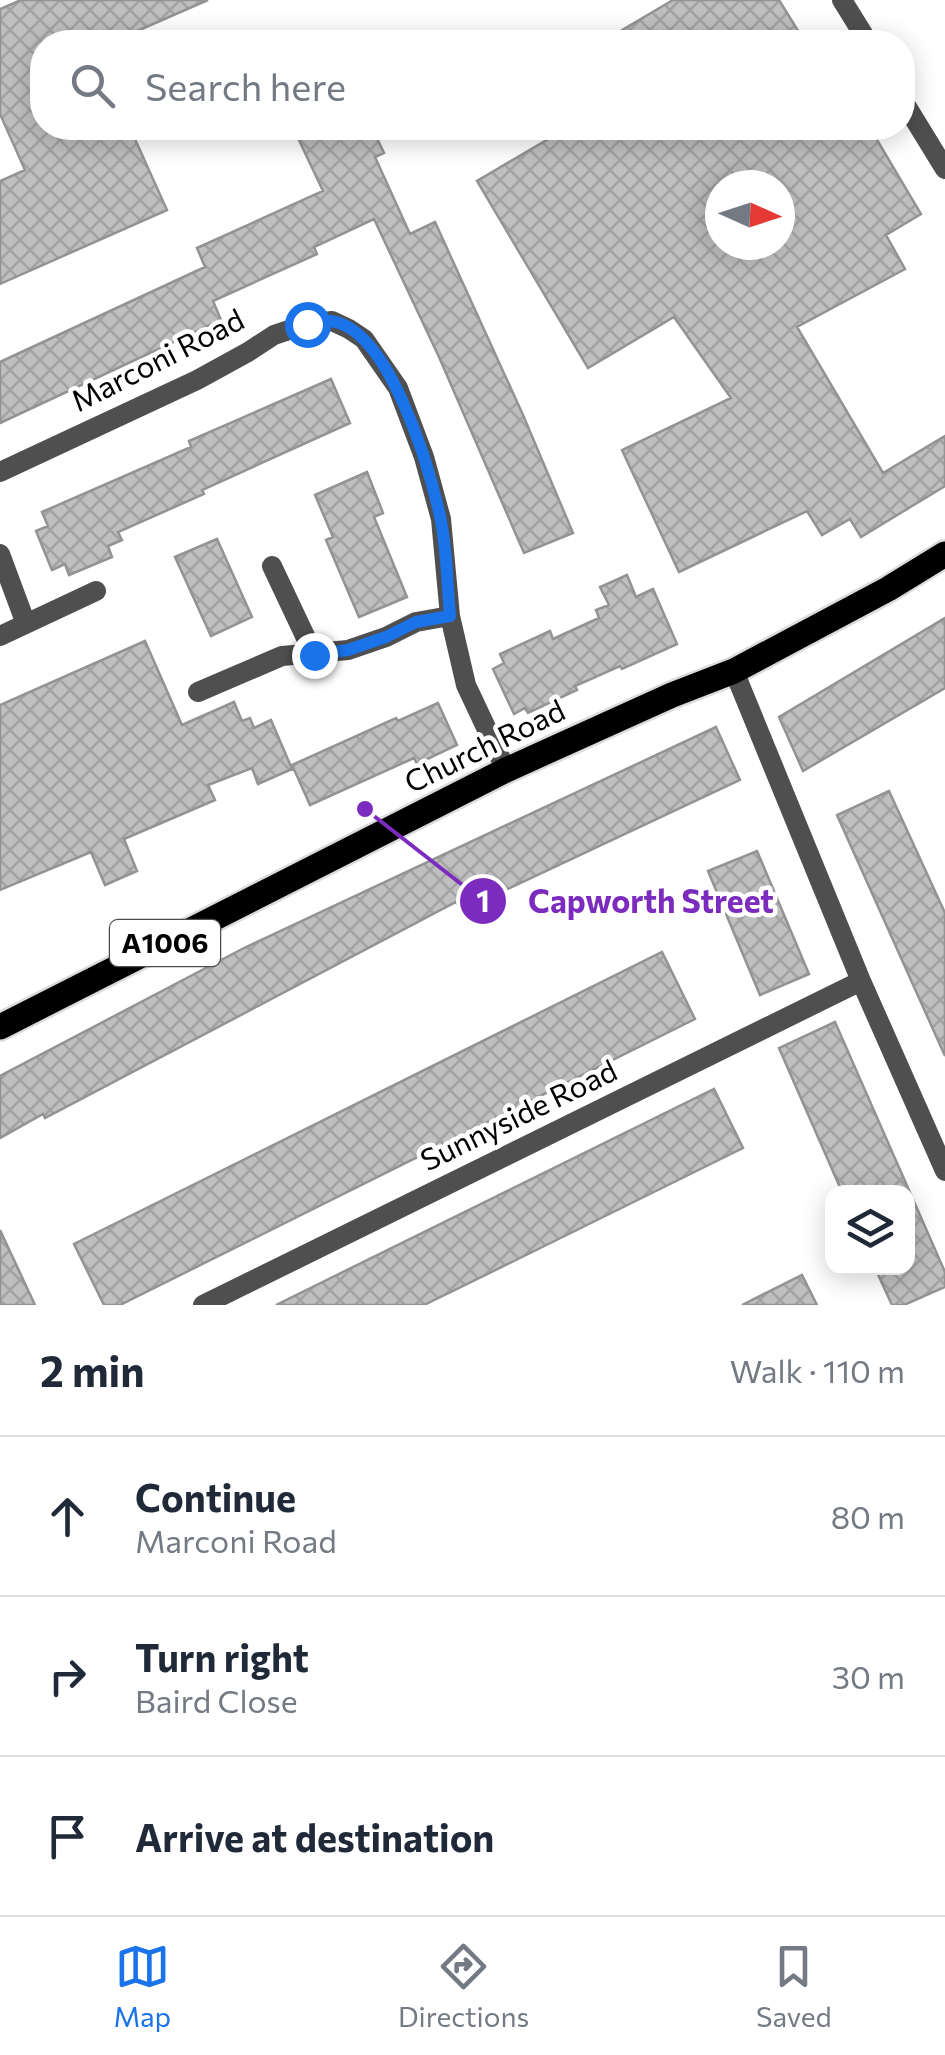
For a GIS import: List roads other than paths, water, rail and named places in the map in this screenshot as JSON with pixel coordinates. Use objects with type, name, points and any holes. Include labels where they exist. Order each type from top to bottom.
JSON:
[{"type":"main road","name":"Church Road","points":[[0,1028],[506,770],[734,670],[945,554]]},
{"type":"street","points":[[842,0],[861,30]]},
{"type":"street","points":[[915,120],[945,169]]},
{"type":"street","name":"Marconi Road","points":[[0,472],[197,380],[274,334],[332,321],[364,339],[398,388],[424,457],[441,519],[450,616],[466,685],[506,770]]},
{"type":"street","points":[[0,554],[26,624]]},
{"type":"street","points":[[272,566],[314,655]]},
{"type":"street","points":[[0,636],[96,591]]},
{"type":"street","points":[[198,692],[282,656],[348,650],[416,622],[450,616]]},
{"type":"street","points":[[734,670],[862,982],[945,1170]]},
{"type":"street","name":"Sunnyside Road","points":[[203,1305],[862,982]]},
{"type":"place","name":"Capworth Street","points":[[365,809]]}]
